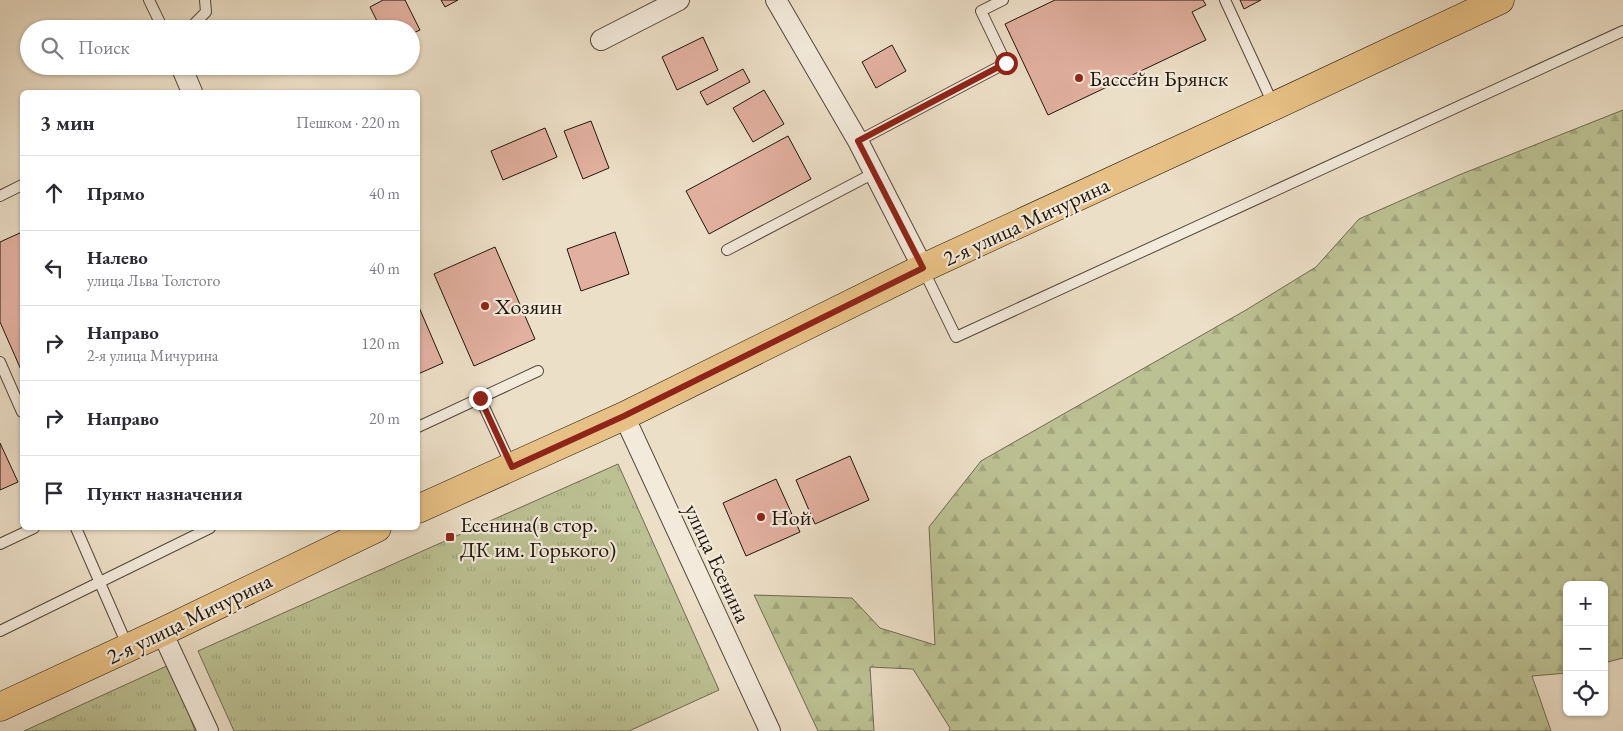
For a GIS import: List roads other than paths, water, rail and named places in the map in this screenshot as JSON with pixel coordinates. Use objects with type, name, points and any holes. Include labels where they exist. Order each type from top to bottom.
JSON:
[{"type":"main road","name":"2-я улица Мичурина","points":[[420,508],[624,416],[923,268],[1500,0]]},
{"type":"main road","name":"2-я улица Мичурина","points":[[0,707],[162,632],[373,530]]},
{"type":"street","points":[[601,40],[679,0]]},
{"type":"street","points":[[776,0],[858,141],[923,268]]},
{"type":"street","points":[[185,75],[191,90]]},
{"type":"street","name":"улица Есенина","points":[[624,416],[770,731]]},
{"type":"street","points":[[162,632],[208,731]]},
{"type":"lane","points":[[150,0],[159,20]]},
{"type":"lane","points":[[198,20],[206,12],[205,0]]},
{"type":"lane","points":[[858,141],[1006,63],[981,11],[1003,0]]},
{"type":"lane","points":[[1225,0],[1274,106]]},
{"type":"lane","points":[[923,268],[956,337],[1623,31]]},
{"type":"lane","points":[[727,250],[874,173]]},
{"type":"lane","points":[[0,196],[20,186]]},
{"type":"lane","points":[[0,362],[20,407]]},
{"type":"lane","points":[[420,426],[538,371]]},
{"type":"lane","points":[[480,398],[512,467]]},
{"type":"lane","points":[[0,544],[30,530]]},
{"type":"lane","points":[[77,530],[128,648]]},
{"type":"lane","points":[[0,631],[206,530]]},
{"type":"place","name":"Бассейн Брянск","points":[[1079,78]]},
{"type":"place","name":"Хозяин","points":[[485,306]]},
{"type":"place","name":"Ной","points":[[761,517]]},
{"type":"place","name":"Есенина(в стор. ДК им. Горького)","points":[[450,537]]}]
